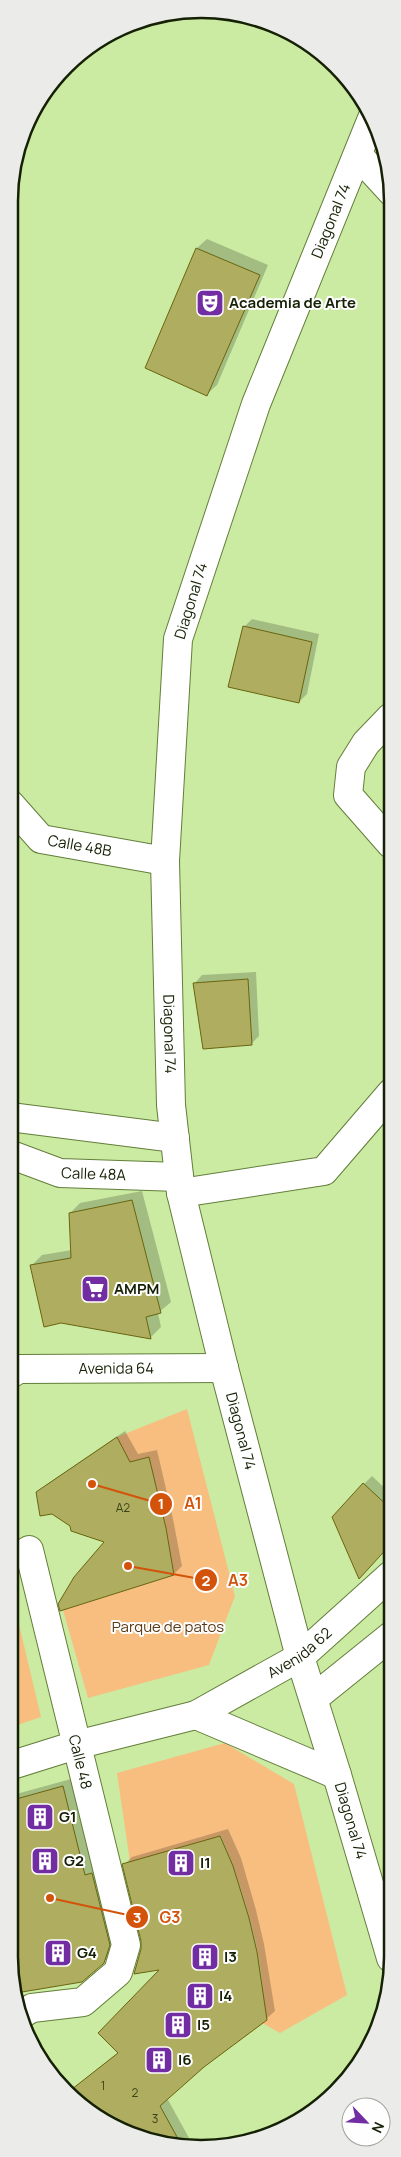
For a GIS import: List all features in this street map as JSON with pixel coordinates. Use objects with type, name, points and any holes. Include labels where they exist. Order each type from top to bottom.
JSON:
[{"type":"street","name":"Diagonal 74","points":[[369,127],[256,404],[178,639],[165,861],[171,1105],[180,1185],[224,1368],[300,1657],[314,1698],[384,1934]]},
{"type":"street","points":[[358,155],[382,182]]},
{"type":"street","points":[[384,725],[366,743],[351,767],[348,795],[384,836]]},
{"type":"street","name":"Calle 48B","points":[[18,813],[41,839],[165,861]]},
{"type":"street","name":"Calle 48A","points":[[18,1157],[60,1172],[180,1185],[324,1171],[384,1101]]},
{"type":"street","points":[[18,1118],[175,1138]]},
{"type":"street","name":"Avenida 64","points":[[18,1370],[224,1368]]},
{"type":"street","name":"Calle 48","points":[[26,2011],[32,2008],[83,2002],[118,1972],[126,1945],[29,1550]]},
{"type":"street","name":"Avenida 62","points":[[18,1763],[76,1745],[196,1715],[300,1657],[384,1581]]},
{"type":"street","points":[[314,1698],[384,1642]]},
{"type":"street","points":[[196,1715],[337,1775]]},
{"type":"green space","name":"Parque de patos","points":[[187,1409],[235,1596],[209,1665],[88,1698],[63,1610],[174,1575],[167,1531],[149,1457],[130,1462],[117,1437]]},
{"type":"green space","points":[[18,1620],[41,1717],[18,1725]]},
{"type":"green space","points":[[225,1743],[294,1784],[347,1995],[280,2033],[262,2023],[262,1978],[258,1953],[245,1903],[221,1836],[130,1862],[117,1773]]},
{"type":"building","name":"Academia de Arte","points":[[196,248],[260,275],[207,396],[145,368]]},
{"type":"building","points":[[243,626],[312,642],[299,703],[228,687]]},
{"type":"building","points":[[248,979],[252,1045],[203,1049],[193,983]]},
{"type":"building","name":"AMPM","points":[[132,1200],[161,1313],[146,1317],[151,1339],[61,1323],[44,1327],[30,1265],[71,1258],[69,1213]]},
{"type":"building","points":[[117,1437],[130,1462],[149,1457],[166,1528],[174,1575],[60,1611],[58,1604],[74,1577],[104,1542],[71,1531],[70,1526],[52,1514],[40,1516],[36,1492]]},
{"type":"building","points":[[363,1483],[384,1502],[384,1552],[359,1579],[332,1517]]},
{"type":"building","points":[[63,1786],[85,1875],[92,1873],[110,1945],[104,1963],[82,1982],[21,1992],[18,1968],[18,1798]]},
{"type":"building","points":[[220,1836],[233,1866],[257,1952],[267,2020],[204,2067],[160,2106],[178,2138],[130,2126],[99,2109],[73,2088],[118,2053],[98,2033],[159,1970],[134,1974],[141,1949],[141,1941],[122,1864]]},
{"type":"place","name":"Academia de Arte","points":[[210,303]]},
{"type":"place","name":"AMPM","points":[[95,1289]]},
{"type":"place","name":"A1","points":[[92,1484]]},
{"type":"place","name":"A3","points":[[128,1566]]},
{"type":"place","name":"G1","points":[[40,1817]]},
{"type":"place","name":"G2","points":[[45,1861]]},
{"type":"place","name":"I1","points":[[181,1863]]},
{"type":"place","name":"G3","points":[[50,1898]]},
{"type":"place","name":"G4","points":[[58,1953]]},
{"type":"place","name":"I3","points":[[205,1957]]},
{"type":"place","name":"I4","points":[[200,1996]]},
{"type":"place","name":"I5","points":[[178,2025]]},
{"type":"place","name":"I6","points":[[159,2060]]}]
